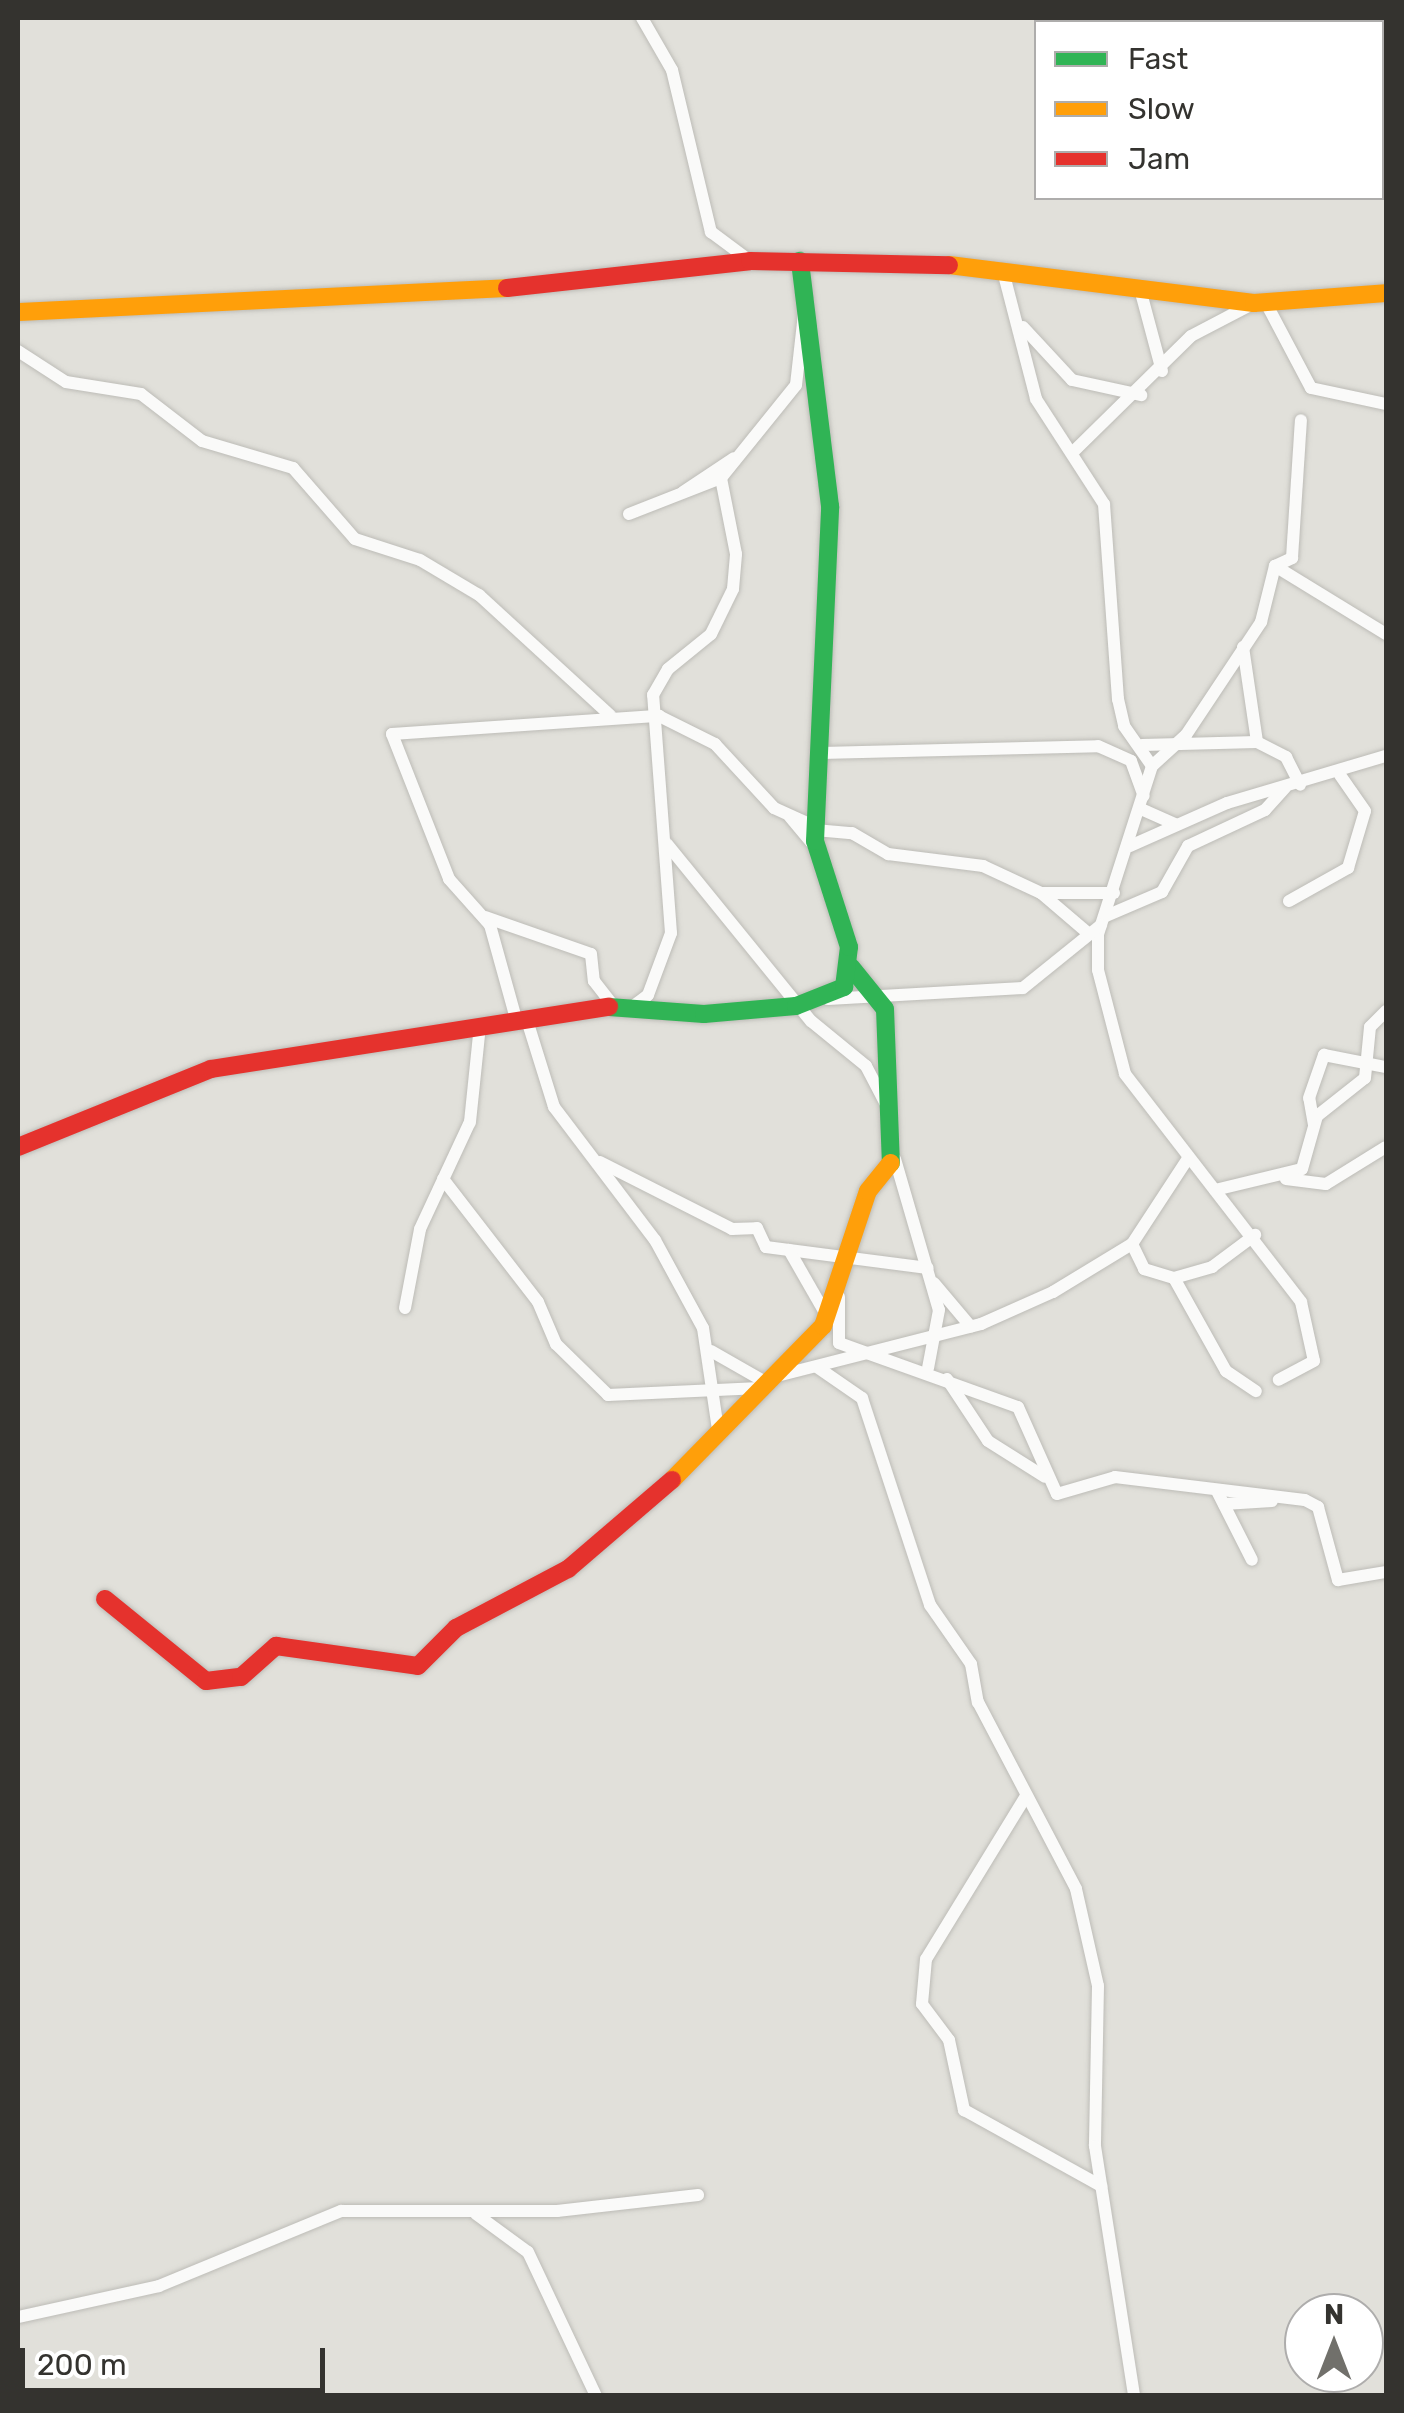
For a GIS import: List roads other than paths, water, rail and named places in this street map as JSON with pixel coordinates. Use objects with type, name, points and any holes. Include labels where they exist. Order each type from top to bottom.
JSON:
[{"type":"street","points":[[642,18],[672,70],[711,232],[750,261]]},
{"type":"street","points":[[18,312],[438,296],[750,261],[917,259],[1260,303],[1386,294]]},
{"type":"street","points":[[800,261],[830,506],[816,835],[851,967],[881,1000],[895,1159],[938,1332],[928,1368]]},
{"type":"street","points":[[1003,271],[1021,326],[1036,399],[1104,504],[1118,699],[1124,726],[1142,746],[1152,766]]},
{"type":"street","points":[[1140,289],[1162,371]]},
{"type":"street","points":[[1073,452],[1141,395],[1191,336],[1260,303]]},
{"type":"street","points":[[1260,303],[1302,380],[1324,395],[1386,404]]},
{"type":"street","points":[[629,514],[720,478],[796,386],[806,306]]},
{"type":"street","points":[[1021,326],[1072,380],[1141,395]]},
{"type":"street","points":[[18,351],[66,382],[140,394],[202,441],[293,468],[356,540],[420,560],[483,598],[610,715]]},
{"type":"street","points":[[1280,1380],[1312,1364],[1312,1344],[1296,1290],[1255,1235],[1187,1160],[1124,1074],[1098,970],[1098,925],[1130,846],[1152,766],[1181,742],[1261,622],[1275,566],[1294,552],[1301,420]]},
{"type":"street","points":[[676,498],[734,458]]},
{"type":"street","points":[[623,1007],[648,994],[670,936],[654,715],[660,677],[711,634],[732,589],[736,554],[720,478]]},
{"type":"street","points":[[1275,566],[1386,634]]},
{"type":"street","points":[[1243,646],[1257,742]]},
{"type":"street","points":[[718,1430],[711,1351],[655,1240],[600,1162],[554,1107],[485,916],[449,879],[392,734],[455,736],[610,715],[654,715],[715,744],[788,815],[816,835],[852,833],[888,854],[983,866],[1098,925]]},
{"type":"street","points":[[1142,746],[1257,742],[1286,757],[1300,784]]},
{"type":"street","points":[[820,753],[1098,746],[1131,761],[1142,804],[1175,824]]},
{"type":"street","points":[[1130,846],[1175,824],[1340,774],[1386,756]]},
{"type":"street","points":[[1289,901],[1348,868],[1365,812],[1340,774]]},
{"type":"street","points":[[18,1147],[211,1070],[521,1018],[623,1007],[704,1014],[828,999],[881,1000],[1022,988],[1098,925],[1162,892],[1188,846],[1265,810],[1285,788]]},
{"type":"street","points":[[788,815],[816,835]]},
{"type":"street","points":[[666,844],[802,1005],[866,1066],[888,1108]]},
{"type":"street","points":[[1040,893],[1114,893]]},
{"type":"street","points":[[485,916],[591,954],[594,982],[623,1007]]},
{"type":"street","points":[[828,999],[851,967]]},
{"type":"street","points":[[1314,1124],[1360,1087],[1369,1065],[1370,1027],[1386,1011]]},
{"type":"street","points":[[406,1308],[419,1234],[472,1113],[480,1026]]},
{"type":"street","points":[[1286,1178],[1307,1160],[1314,1124],[1308,1098],[1324,1056],[1340,1052],[1369,1065],[1386,1066]]},
{"type":"street","points":[[1215,1190],[1286,1178],[1326,1184],[1386,1147]]},
{"type":"street","points":[[895,1159],[868,1191],[839,1297],[834,1336],[836,1369],[862,1398],[930,1605],[971,1664],[978,1702],[1076,1889],[1096,1972],[1101,2186],[1134,2396]]},
{"type":"street","points":[[444,1179],[538,1302],[556,1344],[603,1391],[715,1387],[817,1367],[836,1369],[938,1332],[971,1326],[1132,1244],[1187,1160]]},
{"type":"street","points":[[600,1162],[789,1250],[926,1272],[971,1326]]},
{"type":"street","points":[[1132,1244],[1144,1269],[1174,1278],[1212,1268],[1255,1235]]},
{"type":"street","points":[[789,1250],[828,1318],[834,1336],[868,1356],[928,1368],[1018,1406],[1047,1479],[1060,1495],[1115,1477],[1220,1498],[1279,1498],[1318,1506],[1338,1580],[1386,1572]]},
{"type":"street","points":[[1174,1278],[1226,1371],[1256,1391]]},
{"type":"street","points":[[105,1600],[206,1681],[241,1677],[276,1646],[418,1666],[456,1628],[568,1569],[645,1507],[828,1318],[839,1297]]},
{"type":"street","points":[[711,1351],[772,1375]]},
{"type":"street","points":[[947,1379],[988,1441],[1047,1479]]},
{"type":"street","points":[[1220,1498],[1252,1560]]},
{"type":"street","points":[[1026,1796],[926,1959],[922,2004],[949,2040],[964,2110],[1101,2186]]},
{"type":"street","points":[[18,2317],[159,2286],[341,2211],[474,2213],[698,2196]]},
{"type":"street","points":[[474,2213],[528,2252],[596,2396]]}]
